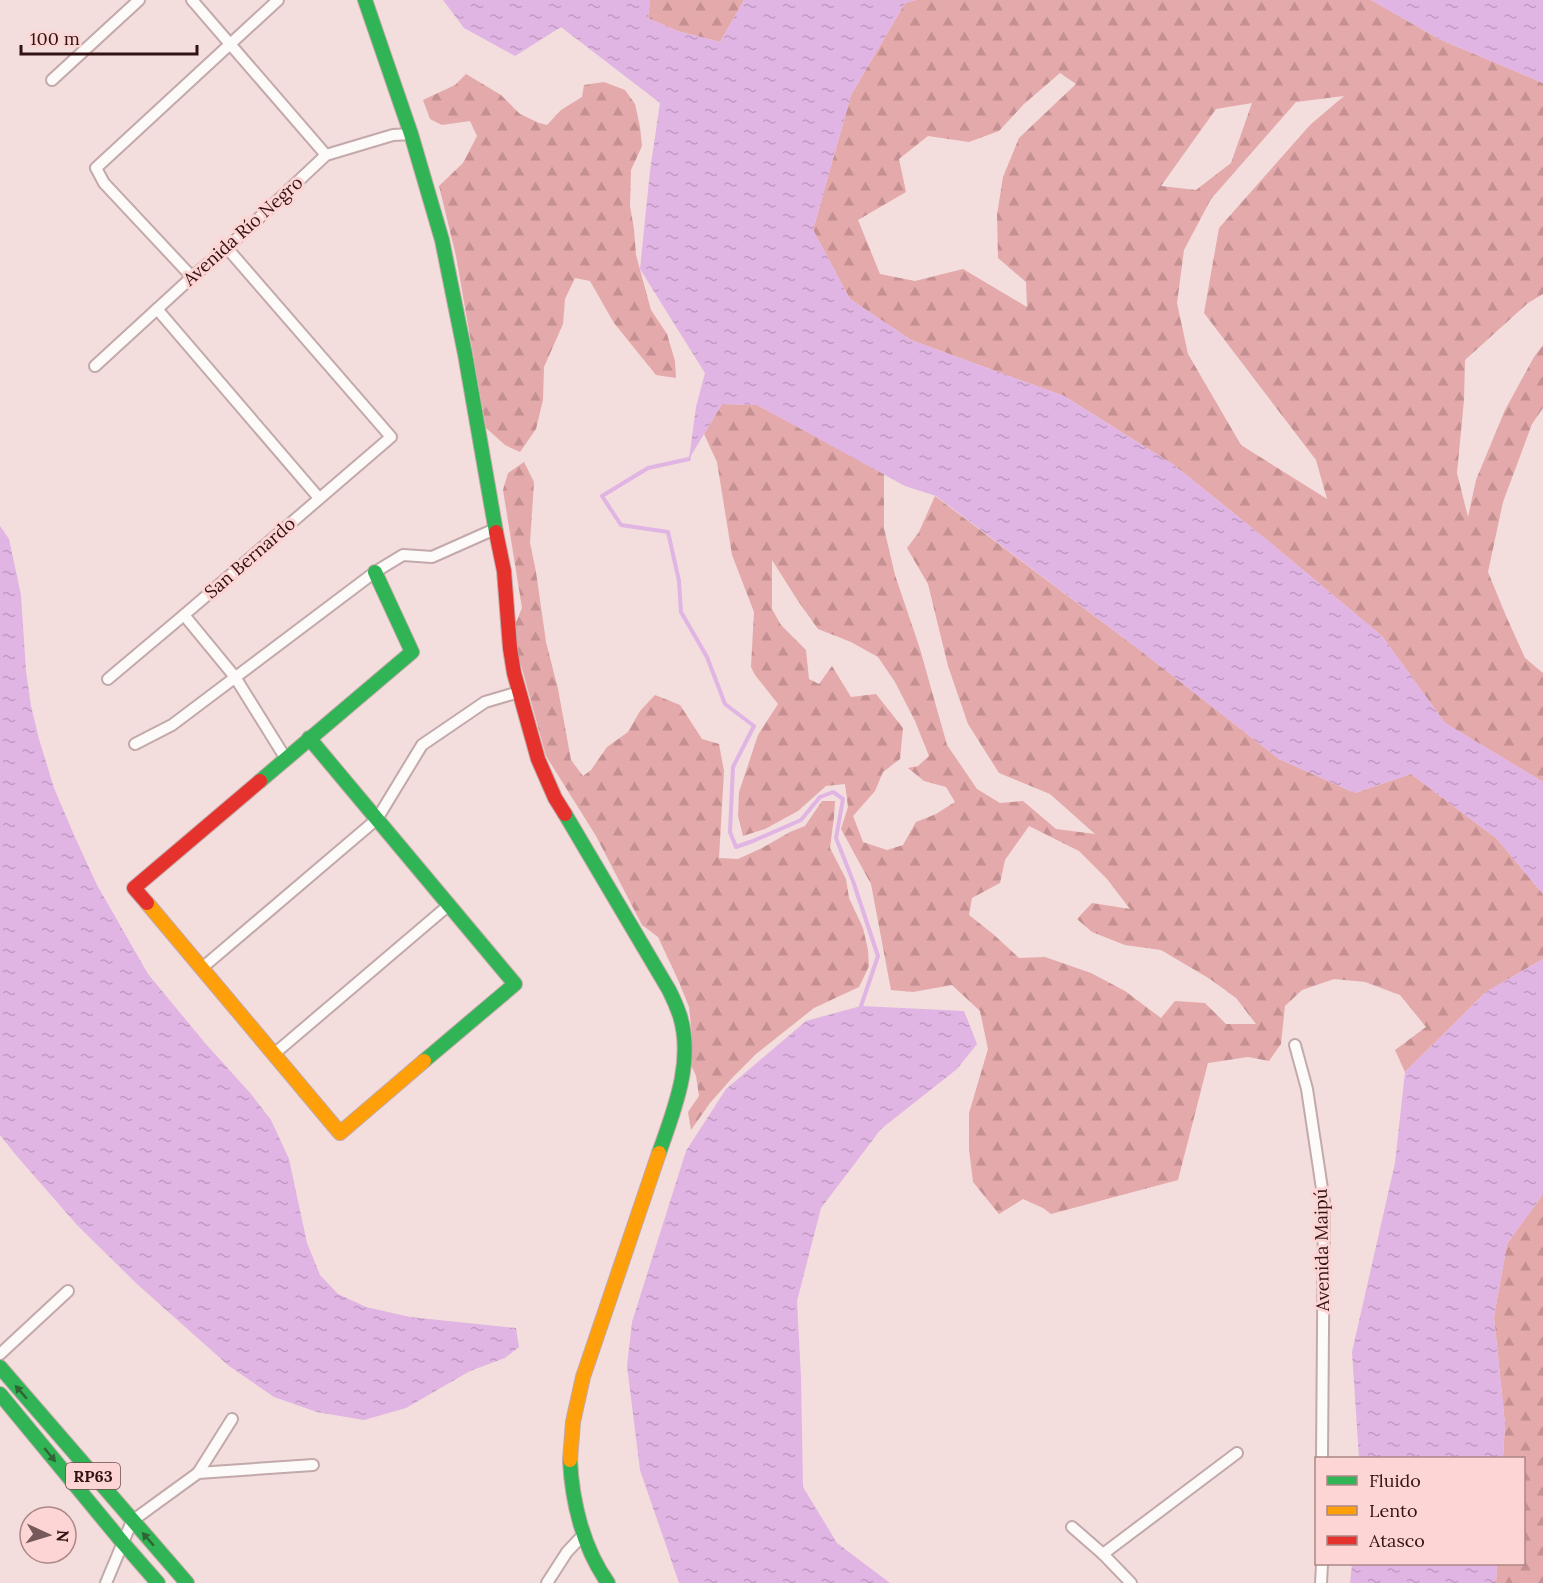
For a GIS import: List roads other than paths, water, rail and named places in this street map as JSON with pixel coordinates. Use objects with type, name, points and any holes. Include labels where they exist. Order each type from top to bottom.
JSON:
[{"type":"street","points":[[52,80],[139,0]]},
{"type":"street","points":[[192,0],[326,155]]},
{"type":"street","points":[[192,277],[104,183],[96,168],[278,0]]},
{"type":"street","points":[[365,0],[411,134],[442,240],[504,571],[514,673],[538,759],[555,798],[669,990],[680,1017],[684,1045],[684,1071],[677,1100],[589,1359],[575,1409],[570,1445],[571,1480],[583,1535],[599,1570],[608,1583]]},
{"type":"street","name":"Avenida Río Negro","points":[[94,366],[227,248],[326,155],[393,135],[411,134]]},
{"type":"street","name":"San Bernardo","points":[[108,679],[391,437],[227,248]]},
{"type":"street","points":[[157,309],[319,498]]},
{"type":"street","points":[[135,744],[172,725],[375,572],[403,555],[432,557],[495,529]]},
{"type":"street","points":[[309,738],[515,984],[340,1133],[134,888],[309,738],[412,652],[375,572]]},
{"type":"street","points":[[184,615],[235,677],[286,759]]},
{"type":"street","points":[[202,968],[377,819],[422,745],[485,702],[519,692]]},
{"type":"street","points":[[274,1054],[449,905]]},
{"type":"street","name":"Avenida Maipú","points":[[1295,1045],[1307,1089],[1324,1202],[1322,1457]]},
{"type":"street","points":[[0,1354],[68,1291]]},
{"type":"street","name":"RP63","points":[[0,1367],[187,1583]]},
{"type":"street","name":"RP63","points":[[0,1394],[158,1583]]},
{"type":"street","points":[[106,1583],[132,1521],[198,1473],[232,1419]]},
{"type":"street","points":[[1103,1554],[1237,1453]]},
{"type":"street","points":[[198,1473],[313,1465]]},
{"type":"street","points":[[1072,1527],[1131,1583]]},
{"type":"street","points":[[547,1583],[567,1552],[583,1535]]},
{"type":"street","points":[[1321,1583],[1322,1565]]},
{"type":"water","points":[[443,0],[650,0],[648,18],[677,31],[720,42],[744,0],[916,0],[905,3],[851,95],[813,230],[850,299],[911,340],[1064,396],[1174,465],[1382,636],[1445,723],[1543,782],[1543,894],[1496,838],[1411,774],[1355,793],[1279,759],[936,496],[905,486],[757,405],[722,404],[689,459],[696,407],[705,373],[640,269],[660,103],[561,27],[515,56],[464,28]]},
{"type":"water","points":[[1371,0],[1543,0],[1543,83],[1439,39]]},
{"type":"water","points":[[0,526],[9,539],[21,595],[26,671],[31,706],[54,788],[74,835],[97,885],[148,974],[271,1120],[289,1159],[307,1243],[320,1275],[338,1294],[366,1307],[410,1317],[516,1328],[519,1347],[505,1358],[470,1371],[406,1408],[364,1420],[317,1412],[274,1397],[229,1366],[137,1284],[77,1225],[0,1135]]},
{"type":"water","points":[[1543,959],[1543,1194],[1507,1244],[1494,1317],[1505,1424],[1503,1457],[1359,1457],[1352,1352],[1395,1163],[1405,1072],[1486,992]]},
{"type":"water","points":[[861,1006],[964,1011],[977,1044],[957,1069],[881,1129],[821,1208],[797,1301],[803,1487],[837,1543],[890,1583],[679,1583],[640,1470],[627,1366],[632,1322],[686,1151],[726,1089],[806,1021]]},
{"type":"water","points":[[1352,1565],[1497,1565],[1496,1583],[1350,1583]]},
{"type":"waterway","points":[[689,459],[648,468],[602,496],[621,525],[668,532],[679,581],[681,612],[707,657],[725,704],[754,726],[733,767],[730,832],[736,847],[801,820],[820,797],[833,792],[843,799],[836,838],[878,956],[861,1006]]}]
